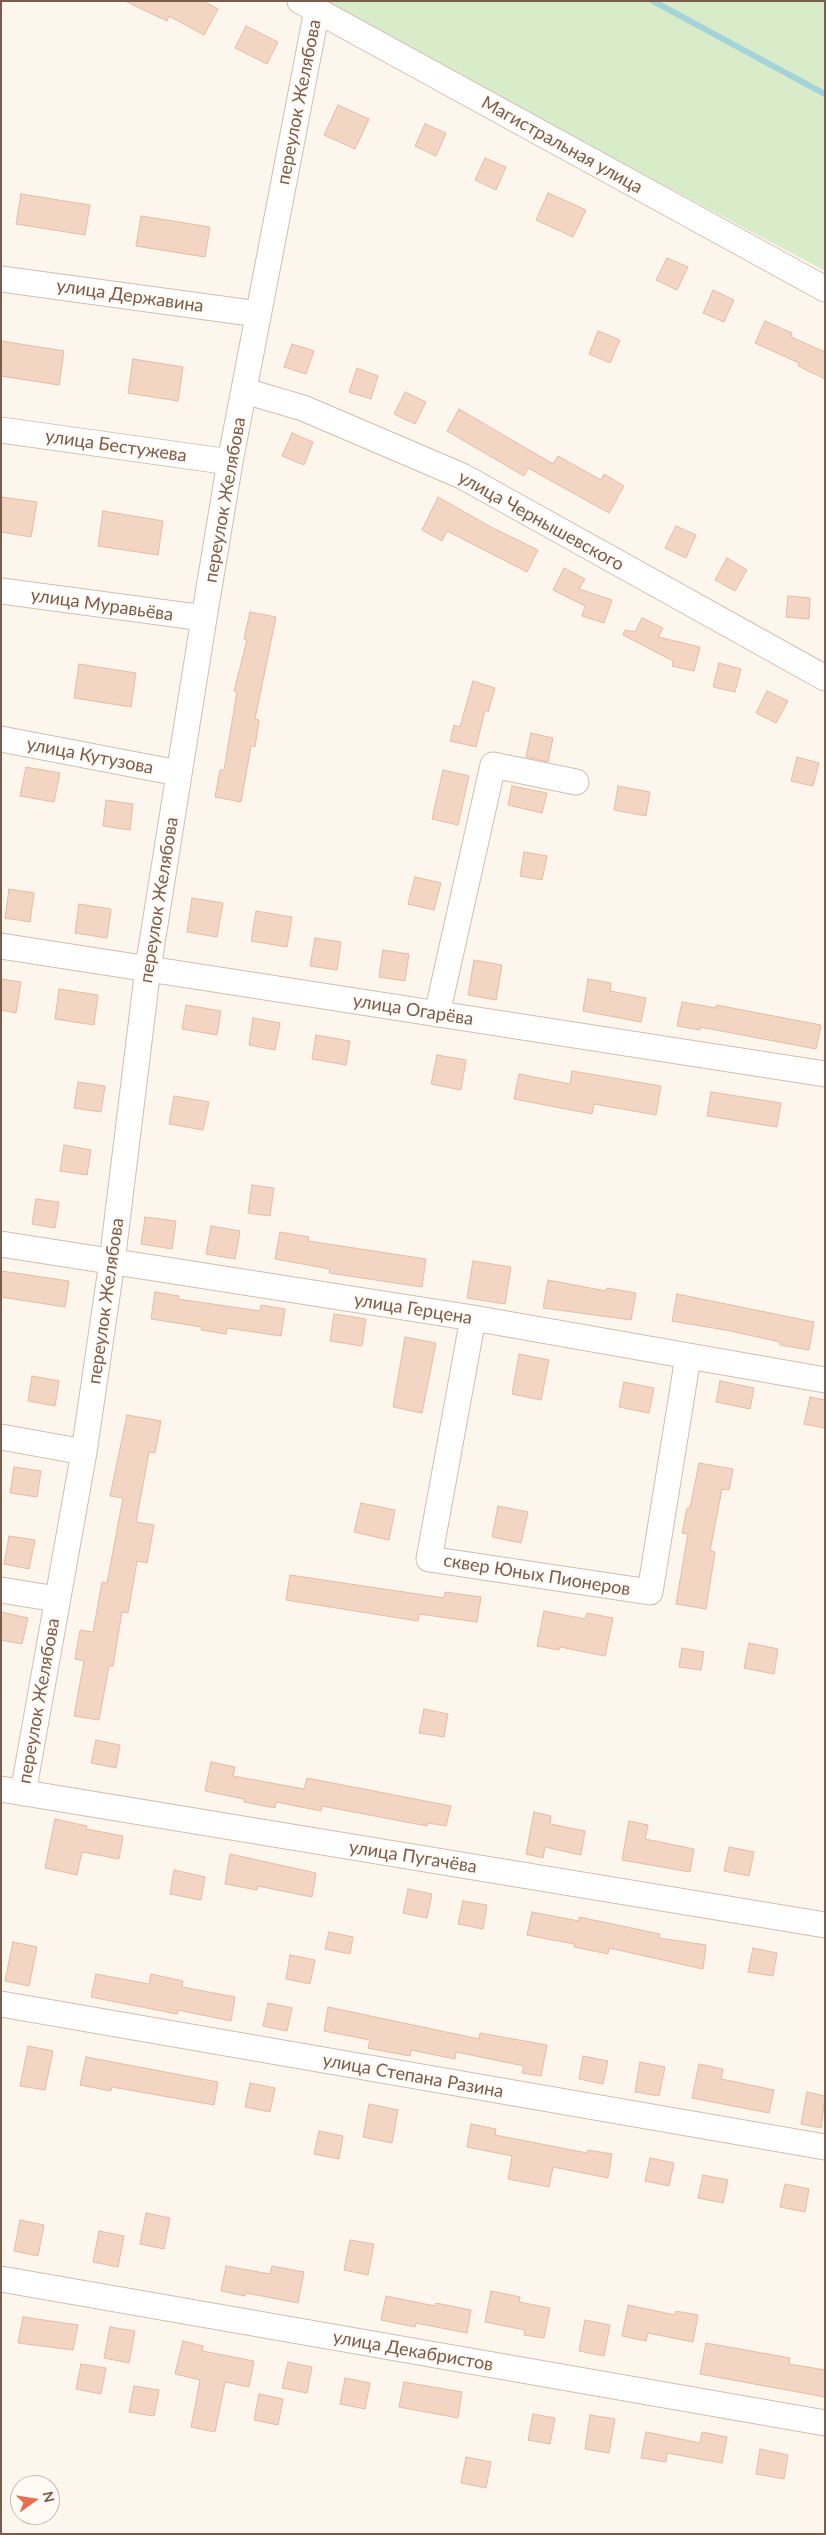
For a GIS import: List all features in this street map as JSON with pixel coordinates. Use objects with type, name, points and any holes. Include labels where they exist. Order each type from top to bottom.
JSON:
[{"type":"street","name":"Магистральная улица","points":[[308,5],[825,289]]},
{"type":"street","name":"переулок Желябова","points":[[12,1791],[57,1599],[84,1452],[112,1262],[148,968],[178,772],[230,462],[245,392],[308,5]]},
{"type":"street","name":"улица Державина","points":[[1,279],[258,314]]},
{"type":"street","name":"улица Чернышевского","points":[[245,392],[303,408],[462,476],[825,678]]},
{"type":"street","name":"улица Бестужева","points":[[1,430],[230,462]]},
{"type":"street","name":"улица Муравьёва","points":[[1,591],[204,618]]},
{"type":"street","name":"улица Кутузова","points":[[1,738],[178,772]]},
{"type":"street","points":[[437,1014],[493,765],[576,782]]},
{"type":"street","name":"улица Огарёва","points":[[1,946],[825,1074]]},
{"type":"street","name":"улица Герцена","points":[[1,1244],[473,1318],[825,1380]]},
{"type":"street","name":"сквер Юных Пионеров","points":[[473,1318],[429,1559],[650,1592],[688,1357]]},
{"type":"street","points":[[1,1437],[84,1452]]},
{"type":"street","points":[[1,1590],[57,1599]]},
{"type":"street","name":"улица Пугачёва","points":[[12,1791],[825,1925]]},
{"type":"street","name":"улица Степана Разина","points":[[1,2004],[825,2147]]},
{"type":"street","name":"улица Декабристов","points":[[1,2279],[825,2423]]},
{"type":"green space","points":[[318,1],[825,1],[825,271]]},
{"type":"building","points":[[125,1],[203,1],[218,9],[204,35],[169,16],[167,21]]},
{"type":"building","points":[[246,26],[278,42],[267,64],[235,48]]},
{"type":"building","points":[[338,105],[369,119],[355,149],[324,135]]},
{"type":"building","points":[[425,124],[446,133],[436,156],[415,146]]},
{"type":"building","points":[[485,158],[506,167],[496,190],[475,180]]},
{"type":"building","points":[[548,193],[586,210],[573,237],[536,220]]},
{"type":"building","points":[[21,194],[90,205],[85,235],[16,224]]},
{"type":"building","points":[[141,216],[210,227],[205,257],[136,246]]},
{"type":"building","points":[[667,258],[688,267],[677,290],[656,280]]},
{"type":"building","points":[[713,290],[734,300],[724,322],[703,313]]},
{"type":"building","points":[[765,321],[792,333],[791,337],[825,352],[825,379],[798,366],[799,363],[755,343]]},
{"type":"building","points":[[598,331],[620,340],[610,363],[589,354]]},
{"type":"building","points":[[1,341],[64,351],[59,385],[1,376]]},
{"type":"building","points":[[292,344],[314,351],[306,374],[284,367]]},
{"type":"building","points":[[133,359],[183,367],[178,401],[128,393]]},
{"type":"building","points":[[357,368],[378,376],[371,399],[349,392]]},
{"type":"building","points":[[405,392],[426,402],[415,424],[394,414]]},
{"type":"building","points":[[459,409],[553,464],[558,456],[601,480],[604,474],[624,486],[609,513],[528,468],[524,476],[447,431]]},
{"type":"building","points":[[292,433],[313,442],[304,465],[282,456]]},
{"type":"building","points":[[1,497],[37,502],[31,537],[1,532]]},
{"type":"building","points":[[438,497],[491,527],[538,550],[527,572],[447,531],[442,541],[422,530]]},
{"type":"building","points":[[103,511],[163,521],[158,555],[98,546]]},
{"type":"building","points":[[676,526],[696,535],[686,558],[665,548]]},
{"type":"building","points":[[727,558],[747,570],[735,591],[715,580]]},
{"type":"building","points":[[564,568],[585,579],[579,589],[612,600],[604,623],[582,616],[585,606],[553,590]]},
{"type":"building","points":[[788,596],[810,598],[809,619],[786,617]]},
{"type":"building","points":[[250,612],[276,617],[255,719],[259,720],[255,747],[251,746],[241,802],[215,797],[220,770],[224,770],[237,692],[234,691],[247,640],[244,639]]},
{"type":"building","points":[[642,618],[663,628],[658,637],[700,647],[694,671],[672,666],[673,661],[623,635],[625,630],[635,632]]},
{"type":"building","points":[[719,663],[741,669],[735,692],[713,687]]},
{"type":"building","points":[[79,664],[136,673],[131,707],[74,698]]},
{"type":"building","points":[[473,681],[495,688],[488,712],[485,710],[476,747],[450,741],[454,725],[460,727]]},
{"type":"building","points":[[767,691],[788,701],[776,723],[756,713]]},
{"type":"building","points":[[531,733],[553,738],[548,762],[526,757]]},
{"type":"building","points":[[797,757],[819,763],[813,786],[791,781]]},
{"type":"building","points":[[26,767],[60,773],[54,802],[20,796]]},
{"type":"building","points":[[443,770],[469,776],[458,825],[432,819]]},
{"type":"building","points":[[512,786],[547,793],[542,813],[508,805]]},
{"type":"building","points":[[618,786],[650,792],[646,816],[614,810]]},
{"type":"building","points":[[106,800],[133,804],[130,830],[103,826]]},
{"type":"building","points":[[524,852],[547,856],[542,880],[520,876]]},
{"type":"building","points":[[415,877],[441,883],[434,910],[408,904]]},
{"type":"building","points":[[9,889],[34,893],[30,922],[5,918]]},
{"type":"building","points":[[192,898],[223,903],[217,937],[187,932]]},
{"type":"building","points":[[79,904],[111,909],[107,938],[75,933]]},
{"type":"building","points":[[256,911],[292,917],[287,947],[251,941]]},
{"type":"building","points":[[315,938],[341,942],[337,970],[310,966]]},
{"type":"building","points":[[383,950],[409,954],[405,981],[379,977]]},
{"type":"building","points":[[474,960],[502,965],[496,1000],[468,995]]},
{"type":"building","points":[[1,979],[21,982],[16,1013],[1,1010]]},
{"type":"building","points":[[588,979],[611,983],[610,991],[646,998],[641,1022],[583,1011]]},
{"type":"building","points":[[59,989],[98,995],[94,1025],[55,1019]]},
{"type":"building","points":[[682,1002],[716,1008],[716,1005],[821,1025],[816,1049],[700,1027],[700,1030],[677,1026]]},
{"type":"building","points":[[186,1005],[221,1011],[217,1035],[182,1029]]},
{"type":"building","points":[[253,1018],[280,1023],[275,1050],[249,1045]]},
{"type":"building","points":[[316,1035],[350,1041],[346,1065],[312,1059]]},
{"type":"building","points":[[437,1055],[466,1060],[461,1090],[431,1084]]},
{"type":"building","points":[[572,1071],[661,1086],[656,1115],[594,1104],[592,1114],[514,1099],[519,1074],[570,1084]]},
{"type":"building","points":[[78,1082],[105,1086],[101,1112],[74,1108]]},
{"type":"building","points":[[711,1092],[781,1103],[777,1127],[707,1116]]},
{"type":"building","points":[[174,1096],[209,1102],[203,1130],[169,1124]]},
{"type":"building","points":[[64,1145],[91,1150],[87,1175],[60,1171]]},
{"type":"building","points":[[252,1185],[274,1188],[270,1216],[248,1213]]},
{"type":"building","points":[[36,1199],[59,1202],[55,1228],[32,1224]]},
{"type":"building","points":[[145,1217],[176,1221],[172,1249],[141,1244]]},
{"type":"building","points":[[211,1226],[240,1231],[235,1259],[206,1254]]},
{"type":"building","points":[[280,1232],[309,1237],[308,1241],[426,1259],[422,1287],[329,1273],[330,1269],[275,1259]]},
{"type":"building","points":[[473,1261],[511,1267],[505,1304],[467,1298]]},
{"type":"building","points":[[1,1271],[69,1281],[65,1307],[1,1297]]},
{"type":"building","points":[[548,1280],[606,1291],[607,1288],[636,1293],[631,1320],[543,1308]]},
{"type":"building","points":[[155,1292],[179,1296],[178,1299],[260,1311],[261,1305],[285,1309],[281,1336],[227,1328],[226,1334],[201,1330],[202,1327],[151,1319]]},
{"type":"building","points":[[677,1294],[814,1322],[809,1350],[780,1345],[780,1342],[731,1331],[672,1321]]},
{"type":"building","points":[[334,1314],[366,1319],[362,1346],[330,1341]]},
{"type":"building","points":[[405,1337],[436,1343],[422,1413],[393,1407]]},
{"type":"building","points":[[519,1354],[549,1360],[541,1400],[512,1394]]},
{"type":"building","points":[[32,1376],[59,1381],[55,1406],[28,1401]]},
{"type":"building","points":[[720,1381],[754,1388],[750,1409],[716,1402]]},
{"type":"building","points":[[624,1382],[654,1388],[649,1413],[619,1407]]},
{"type":"building","points":[[810,1397],[825,1400],[825,1428],[804,1424]]},
{"type":"building","points":[[127,1415],[161,1421],[155,1453],[149,1452],[136,1522],[154,1525],[147,1563],[137,1561],[128,1613],[122,1612],[113,1666],[109,1666],[99,1720],[74,1716],[84,1661],[75,1659],[80,1630],[93,1632],[102,1582],[107,1583],[123,1498],[110,1496]]},
{"type":"building","points":[[699,1463],[733,1469],[729,1490],[722,1489],[710,1551],[715,1552],[706,1609],[676,1604],[688,1534],[682,1533],[687,1508],[690,1508]]},
{"type":"building","points":[[14,1467],[41,1471],[37,1497],[10,1493]]},
{"type":"building","points":[[361,1503],[395,1510],[389,1540],[354,1532]]},
{"type":"building","points":[[498,1506],[528,1512],[521,1543],[492,1537]]},
{"type":"building","points":[[9,1536],[35,1540],[29,1569],[4,1564]]},
{"type":"building","points":[[290,1575],[444,1598],[445,1592],[481,1597],[477,1622],[419,1614],[418,1621],[286,1600]]},
{"type":"building","points":[[544,1611],[585,1619],[587,1613],[613,1618],[605,1656],[560,1647],[559,1650],[537,1646]]},
{"type":"building","points":[[1,1612],[28,1618],[22,1644],[1,1640]]},
{"type":"building","points":[[749,1643],[778,1649],[774,1674],[744,1668]]},
{"type":"building","points":[[682,1648],[704,1652],[701,1670],[679,1667]]},
{"type":"building","points":[[424,1709],[448,1714],[444,1737],[419,1733]]},
{"type":"building","points":[[96,1740],[120,1745],[116,1768],[91,1763]]},
{"type":"building","points":[[211,1762],[235,1767],[233,1776],[304,1789],[307,1778],[451,1806],[446,1826],[428,1823],[427,1826],[322,1806],[321,1811],[276,1802],[275,1808],[205,1791]]},
{"type":"building","points":[[534,1812],[551,1816],[550,1824],[585,1831],[581,1855],[545,1847],[543,1858],[526,1854]]},
{"type":"building","points":[[55,1819],[87,1826],[86,1829],[123,1836],[119,1859],[82,1852],[77,1875],[45,1868]]},
{"type":"building","points":[[629,1821],[648,1825],[645,1839],[694,1849],[690,1872],[622,1860]]},
{"type":"building","points":[[729,1847],[754,1852],[749,1876],[724,1871]]},
{"type":"building","points":[[230,1854],[316,1873],[312,1897],[258,1886],[257,1890],[225,1884]]},
{"type":"building","points":[[174,1870],[205,1877],[201,1900],[170,1894]]},
{"type":"building","points":[[408,1889],[432,1894],[427,1918],[403,1913]]},
{"type":"building","points":[[463,1901],[487,1905],[483,1929],[458,1924]]},
{"type":"building","points":[[532,1912],[579,1921],[579,1917],[660,1934],[659,1938],[706,1945],[703,1969],[609,1948],[608,1954],[574,1947],[574,1944],[527,1935]]},
{"type":"building","points":[[329,1932],[353,1937],[350,1954],[325,1949]]},
{"type":"building","points":[[13,1942],[37,1947],[29,1986],[5,1981]]},
{"type":"building","points":[[753,1948],[777,1953],[773,1976],[748,1972]]},
{"type":"building","points":[[290,1955],[315,1960],[310,1984],[286,1979]]},
{"type":"building","points":[[96,1974],[149,1984],[151,1974],[183,1981],[182,1987],[235,1997],[231,2021],[178,2010],[177,2014],[91,1997]]},
{"type":"building","points":[[268,2003],[292,2008],[287,2031],[263,2026]]},
{"type":"building","points":[[328,2007],[479,2039],[480,2033],[547,2045],[541,2076],[522,2073],[524,2066],[456,2052],[455,2059],[411,2050],[410,2056],[368,2048],[370,2040],[324,2031]]},
{"type":"building","points":[[28,2046],[53,2051],[45,2090],[20,2086]]},
{"type":"building","points":[[583,2056],[608,2061],[603,2084],[579,2079]]},
{"type":"building","points":[[86,2057],[218,2082],[214,2105],[112,2087],[111,2091],[80,2085]]},
{"type":"building","points":[[640,2062],[665,2067],[659,2096],[635,2092]]},
{"type":"building","points":[[699,2064],[723,2069],[721,2079],[774,2090],[769,2113],[692,2098]]},
{"type":"building","points":[[250,2083],[275,2088],[270,2112],[245,2107]]},
{"type":"building","points":[[807,2092],[825,2096],[821,2128],[801,2124]]},
{"type":"building","points":[[369,2104],[398,2110],[392,2143],[363,2137]]},
{"type":"building","points":[[471,2124],[496,2129],[495,2135],[587,2153],[588,2150],[612,2154],[608,2178],[553,2167],[549,2187],[508,2179],[512,2156],[467,2147]]},
{"type":"building","points":[[319,2131],[343,2136],[339,2159],[314,2154]]},
{"type":"building","points":[[650,2158],[674,2163],[669,2186],[645,2181]]},
{"type":"building","points":[[703,2175],[728,2180],[723,2203],[698,2198]]},
{"type":"building","points":[[785,2184],[809,2189],[805,2212],[780,2207]]},
{"type":"building","points":[[146,2213],[170,2218],[164,2249],[140,2244]]},
{"type":"building","points":[[20,2220],[44,2225],[38,2256],[14,2251]]},
{"type":"building","points":[[99,2231],[124,2236],[118,2267],[93,2262]]},
{"type":"building","points":[[350,2240],[374,2244],[368,2275],[344,2270]]},
{"type":"building","points":[[226,2266],[270,2274],[272,2266],[304,2272],[298,2303],[246,2293],[245,2296],[221,2291]]},
{"type":"building","points":[[491,2291],[520,2297],[519,2302],[550,2308],[544,2338],[524,2335],[525,2330],[485,2322]]},
{"type":"building","points":[[386,2296],[435,2306],[436,2303],[471,2310],[467,2333],[416,2323],[415,2327],[381,2320]]},
{"type":"building","points":[[628,2305],[675,2315],[676,2311],[698,2315],[693,2342],[648,2333],[646,2341],[622,2336]]},
{"type":"building","points":[[23,2317],[78,2325],[73,2350],[18,2343]]},
{"type":"building","points":[[585,2320],[610,2325],[604,2356],[579,2351]]},
{"type":"building","points":[[110,2327],[135,2331],[129,2363],[104,2358]]},
{"type":"building","points":[[183,2341],[203,2346],[202,2351],[254,2361],[249,2387],[225,2382],[215,2432],[191,2427],[200,2380],[175,2374]]},
{"type":"building","points":[[706,2343],[790,2358],[789,2364],[825,2370],[825,2397],[700,2374]]},
{"type":"building","points":[[288,2362],[312,2367],[307,2393],[282,2388]]},
{"type":"building","points":[[81,2364],[106,2368],[101,2394],[76,2389]]},
{"type":"building","points":[[345,2378],[370,2383],[365,2409],[340,2404]]},
{"type":"building","points":[[404,2382],[462,2392],[458,2418],[399,2407]]},
{"type":"building","points":[[134,2386],[159,2390],[154,2416],[129,2412]]},
{"type":"building","points":[[259,2394],[283,2399],[278,2425],[254,2420]]},
{"type":"building","points":[[533,2414],[555,2418],[550,2444],[528,2440]]},
{"type":"building","points":[[590,2415],[615,2419],[609,2453],[585,2449]]},
{"type":"building","points":[[646,2432],[700,2443],[702,2432],[727,2437],[722,2463],[667,2453],[666,2462],[641,2458]]},
{"type":"building","points":[[760,2449],[788,2455],[784,2479],[756,2474]]},
{"type":"building","points":[[466,2457],[491,2462],[486,2488],[461,2483]]},
{"type":"waterway","points":[[653,1],[825,94]]}]
